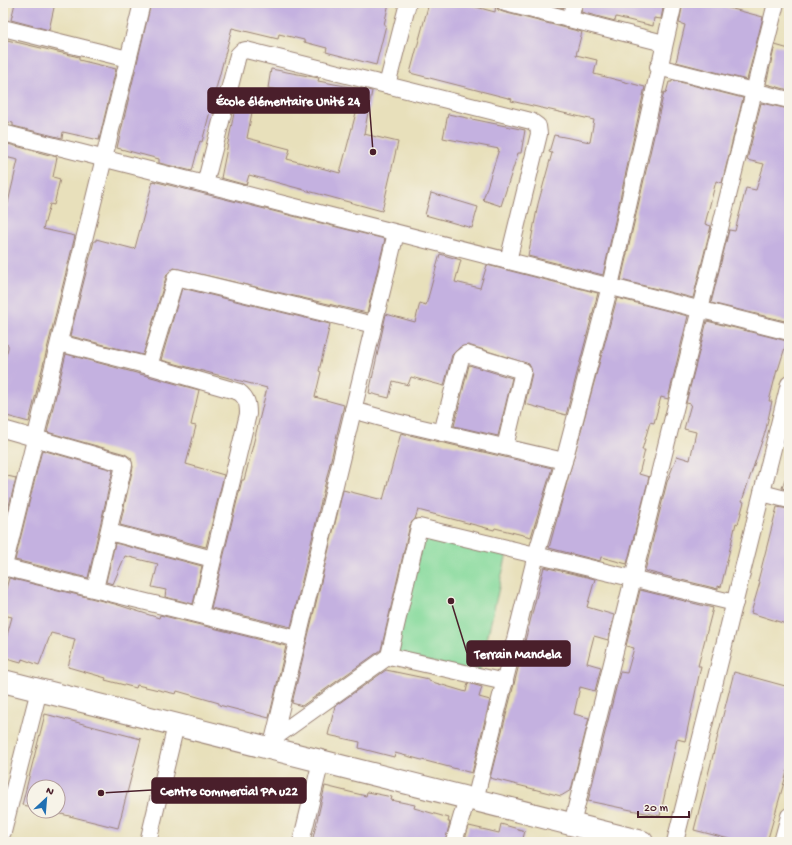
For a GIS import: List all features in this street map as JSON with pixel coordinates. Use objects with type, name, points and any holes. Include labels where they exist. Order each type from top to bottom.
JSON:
[{"type":"street","points":[[142,3],[3,568],[200,614],[298,639]]},
{"type":"street","points":[[388,85],[408,3]]},
{"type":"street","points":[[504,3],[664,43]]},
{"type":"street","points":[[570,19],[574,3]]},
{"type":"street","points":[[454,842],[471,799],[505,682],[536,555],[564,461],[610,286],[658,67],[674,3]]},
{"type":"street","points":[[572,824],[776,3]]},
{"type":"street","points":[[3,28],[128,59]]},
{"type":"street","points":[[205,184],[238,55],[242,51],[246,50],[531,120],[538,126],[539,134],[508,261]]},
{"type":"street","points":[[658,67],[789,100]]},
{"type":"street","points":[[3,133],[789,332]]},
{"type":"street","points":[[272,743],[396,233]]},
{"type":"street","points":[[149,366],[176,277],[374,325]]},
{"type":"street","points":[[59,343],[149,366],[239,392],[245,396],[248,405],[248,414],[200,614]]},
{"type":"street","points":[[442,433],[461,358],[466,354],[523,371],[505,447]]},
{"type":"street","points":[[675,842],[789,384]]},
{"type":"street","points":[[353,410],[442,433],[564,461]]},
{"type":"street","points":[[3,429],[122,463],[123,467],[95,589]]},
{"type":"street","points":[[762,493],[789,500]]},
{"type":"street","points":[[272,743],[389,656],[418,527],[735,603]]},
{"type":"street","points":[[109,532],[213,559]]},
{"type":"street","points":[[389,656],[505,682]]},
{"type":"street","points":[[3,681],[176,725],[272,743],[321,761],[642,842]]},
{"type":"street","points":[[3,832],[9,785],[39,690]]},
{"type":"street","points":[[148,842],[176,725]]},
{"type":"street","points":[[301,842],[321,761]]},
{"type":"street","points":[[782,842],[789,816]]},
{"type":"green space","points":[[425,529],[508,549],[479,673],[394,653]]},
{"type":"building","points":[[15,3],[55,3],[49,30],[11,20]]},
{"type":"building","points":[[151,3],[389,3],[384,25],[386,25],[376,65],[326,52],[327,48],[304,42],[304,40],[279,34],[278,39],[232,28],[202,142],[200,141],[192,171],[159,163],[159,159],[117,148]]},
{"type":"building","points":[[429,3],[461,3],[495,12],[496,4],[498,10],[503,12],[582,32],[576,55],[597,60],[594,74],[645,87],[603,275],[528,256],[538,204],[552,153],[549,152],[554,135],[590,142],[594,120],[511,101],[512,99],[410,73]]},
{"type":"building","points":[[544,3],[564,3],[563,8]]},
{"type":"building","points":[[583,3],[664,3],[661,19],[654,18],[653,26],[616,17],[615,21],[581,12]]},
{"type":"building","points":[[683,3],[710,3],[763,17],[747,80],[676,62],[685,25],[679,23]]},
{"type":"building","points":[[3,39],[79,57],[79,60],[116,69],[99,140],[63,132],[62,138],[13,126],[13,123],[3,121]]},
{"type":"building","points":[[775,45],[789,49],[789,90],[766,84]]},
{"type":"building","points":[[271,69],[319,78],[318,81],[372,91],[364,134],[398,142],[382,211],[249,175],[246,185],[221,178],[237,98],[254,102],[247,138],[290,149],[287,159],[340,173],[357,109],[322,103],[322,99],[268,88]]},
{"type":"building","points":[[672,80],[743,98],[722,183],[716,181],[705,224],[711,226],[693,298],[621,280],[664,92],[666,93],[669,82],[672,82]]},
{"type":"building","points":[[761,103],[789,109],[789,322],[711,303],[729,230],[735,231],[746,188],[756,190],[764,164],[747,160]]},
{"type":"building","points":[[448,114],[525,130],[521,153],[518,153],[501,206],[483,200],[499,149],[443,138]]},
{"type":"building","points":[[8,144],[57,157],[53,177],[60,179],[54,205],[50,204],[43,229],[75,236],[29,422],[3,415],[3,366],[8,345],[3,343],[3,224],[18,160],[5,157]]},
{"type":"building","points":[[153,181],[385,239],[367,313],[174,268],[167,274],[143,355],[70,336],[94,241],[96,241],[96,239],[135,248]]},
{"type":"building","points":[[431,193],[478,207],[472,228],[425,215]]},
{"type":"building","points":[[440,254],[461,260],[455,282],[480,288],[487,265],[598,293],[566,415],[525,404],[532,373],[529,364],[468,345],[460,347],[452,355],[444,386],[411,377],[408,385],[393,381],[389,398],[369,393],[386,314],[415,322],[420,303],[426,305]]},
{"type":"building","points":[[182,288],[330,324],[319,371],[321,372],[315,397],[344,405],[291,627],[211,608],[242,480],[244,480],[267,388],[161,360]]},
{"type":"building","points":[[617,298],[688,316],[668,399],[661,397],[654,423],[650,422],[642,450],[645,450],[639,474],[649,477],[627,564],[601,557],[600,561],[549,548]]},
{"type":"building","points":[[707,321],[787,341],[777,370],[769,401],[772,401],[766,429],[742,501],[744,502],[738,524],[736,523],[721,587],[718,586],[718,589],[645,571],[667,482],[677,456],[690,460],[696,432],[684,429],[691,404],[686,403]]},
{"type":"building","points":[[66,354],[199,390],[191,425],[196,426],[186,464],[224,475],[206,547],[120,525],[133,467],[131,458],[125,454],[47,432]]},
{"type":"building","points":[[469,365],[512,378],[498,436],[454,426]]},
{"type":"building","points":[[401,433],[552,468],[531,537],[495,528],[494,530],[418,510],[415,519],[410,525],[381,650],[302,706],[292,703],[343,490],[383,500]]},
{"type":"building","points":[[42,450],[113,470],[88,578],[15,560]]},
{"type":"building","points":[[3,475],[16,478],[3,530]]},
{"type":"building","points":[[785,479],[789,480],[789,490],[782,488]]},
{"type":"building","points":[[777,507],[789,509],[789,614],[786,624],[751,613],[760,582],[758,581]]},
{"type":"building","points":[[115,543],[202,566],[193,604],[165,597],[166,590],[152,587],[158,564],[125,556],[113,584],[106,582]]},
{"type":"building","points":[[544,567],[595,579],[587,607],[614,615],[608,640],[594,636],[587,663],[601,667],[595,691],[580,687],[574,714],[589,718],[571,790],[561,796],[490,778]]},
{"type":"building","points":[[9,578],[115,604],[159,618],[160,615],[286,646],[269,718],[219,705],[219,703],[177,691],[176,694],[137,685],[136,688],[105,680],[106,678],[68,667],[75,639],[51,633],[39,665],[22,659],[21,662],[3,657],[3,650],[12,617],[3,615],[3,599]]},
{"type":"building","points":[[640,590],[713,608],[698,666],[701,666],[685,741],[677,739],[660,816],[588,801],[620,672],[627,673],[634,648],[626,646]]},
{"type":"building","points":[[386,670],[429,679],[429,681],[466,692],[468,683],[482,687],[479,697],[490,700],[472,773],[395,753],[394,757],[359,748],[360,742],[328,735],[335,706]]},
{"type":"building","points":[[734,672],[789,687],[789,765],[767,842],[741,842],[694,830]]},
{"type":"building","points":[[45,714],[141,739],[118,828],[66,815],[66,779],[29,779]]},
{"type":"building","points":[[325,786],[366,796],[367,792],[392,797],[391,800],[415,805],[414,808],[449,818],[448,822],[450,822],[445,842],[312,842]]},
{"type":"building","points":[[26,789],[26,806],[22,805]]},
{"type":"building","points":[[501,824],[525,831],[522,842],[464,842],[469,826],[499,833]]},
{"type":"place","name":"École élémentaire Unité 24","points":[[373,152]]},
{"type":"place","name":"Terrain Mandela","points":[[451,601]]},
{"type":"place","name":"Centre commercial PA u22","points":[[101,793]]}]
